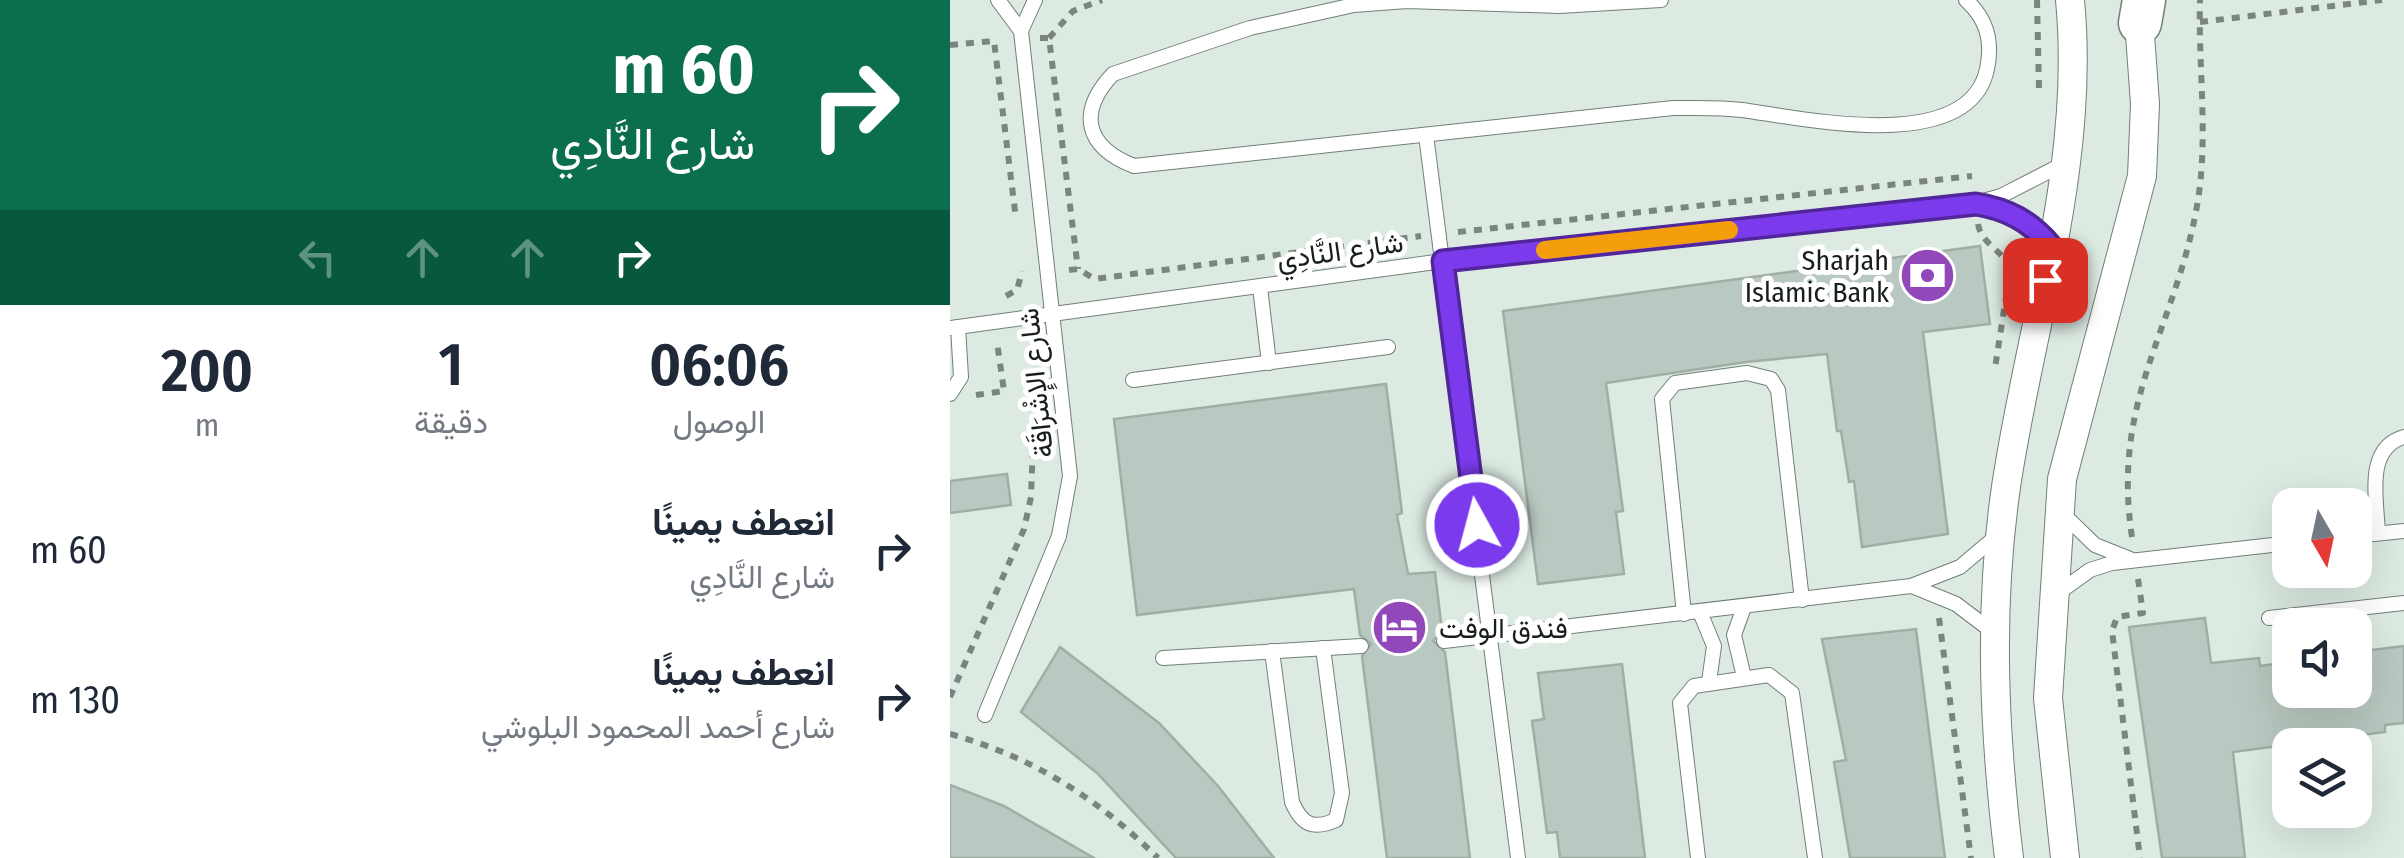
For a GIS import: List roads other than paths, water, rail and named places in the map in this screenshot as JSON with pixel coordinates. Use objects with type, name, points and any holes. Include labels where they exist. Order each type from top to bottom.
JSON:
[{"type":"street","points":[[2008,858],[1998,764],[1994,632],[2000,534],[2068,161],[2074,73],[2070,0]]},
{"type":"street","points":[[2065,858],[2048,698],[2060,512],[2073,426],[2142,176],[2145,104],[2140,8]]},
{"type":"lane","points":[[998,0],[1022,31]]},
{"type":"lane","name":"شارع الإِشْرَاقَة","points":[[985,715],[1064,519],[1070,476],[1022,31],[1035,0]]},
{"type":"lane","points":[[1660,0],[1559,6],[1407,1],[1302,14],[1113,74],[1096,92],[1090,115],[1095,139],[1111,157],[1134,166],[1673,108],[1742,110],[1834,124],[1929,120],[1962,108],[1985,81],[1992,47],[1981,14],[1966,0]]},
{"type":"lane","points":[[1426,135],[1518,858]]},
{"type":"lane","name":"شارع النَّادِي","points":[[954,328],[1443,261],[1976,204],[2001,196],[2068,161]]},
{"type":"lane","name":"شارع النَّادِي","points":[[1976,204],[2014,214],[2051,246]]},
{"type":"lane","points":[[1260,287],[1268,363]]},
{"type":"lane","points":[[950,394],[961,377],[954,328]]},
{"type":"lane","points":[[1133,380],[1388,347]]},
{"type":"lane","points":[[1709,682],[1714,646],[1692,613],[1662,398],[1675,383],[1747,373],[1771,379],[1778,390],[1802,600]]},
{"type":"lane","points":[[2378,533],[2376,464],[2383,450],[2404,437]]},
{"type":"lane","points":[[2060,512],[2095,545],[2136,561]]},
{"type":"lane","points":[[2372,534],[2404,530]]},
{"type":"lane","points":[[1444,640],[1491,638],[1912,586],[1960,567],[2000,534]]},
{"type":"lane","points":[[2053,596],[2090,570],[2272,545]]},
{"type":"lane","points":[[1912,586],[1956,604],[1994,632]]},
{"type":"lane","points":[[2269,618],[2404,603]]},
{"type":"lane","points":[[1744,607],[1734,635],[1744,677]]},
{"type":"lane","points":[[1164,658],[1361,646]]},
{"type":"lane","points":[[1272,652],[1292,802],[1298,818],[1310,826],[1322,826],[1336,820],[1342,793],[1324,648]]},
{"type":"lane","points":[[1698,858],[1680,703],[1694,686],[1769,675],[1792,693],[1814,858]]},
{"type":"place","name":"Sharjah Islamic Bank","points":[[1928,276]]},
{"type":"place","name":"فندق الوفت","points":[[1400,628]]}]
